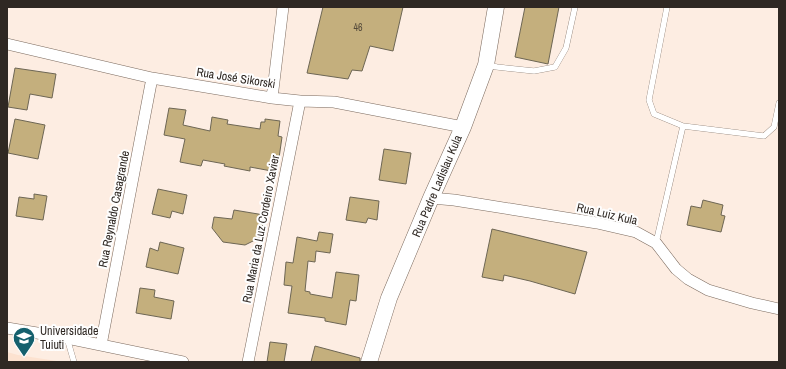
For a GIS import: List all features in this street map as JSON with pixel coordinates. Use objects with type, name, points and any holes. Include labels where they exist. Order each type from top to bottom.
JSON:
[{"type":"street","points":[[272,98],[283,7]]},
{"type":"street","name":"Rua Padre Ladislau Kula","points":[[369,362],[389,298],[463,127],[486,64],[496,7]]},
{"type":"street","name":"Rua José Sikorski","points":[[7,44],[152,78],[272,98],[341,103],[463,127]]},
{"type":"street","name":"Rua Reynaldo Casagrande","points":[[101,345],[152,78]]},
{"type":"street","name":"Rua Maria da Luz Cordeiro Xavier","points":[[248,362],[300,101]]},
{"type":"street","name":"Rua Luiz Kula","points":[[431,198],[454,200],[598,223],[636,232],[656,243],[676,269],[688,279],[708,290],[779,309]]},
{"type":"street","points":[[7,328],[68,338],[183,362]]},
{"type":"lane","points":[[486,64],[497,67],[534,71],[555,66],[566,48],[575,7]]},
{"type":"lane","points":[[667,7],[649,100],[654,114],[683,126],[764,136],[774,127],[779,103]]},
{"type":"lane","points":[[656,243],[683,126]]},
{"type":"lane","points":[[68,338],[74,362]]},
{"type":"shaded area","name":"Universidade Tuiuti","points":[[7,352],[18,355],[63,362],[7,362]]},
{"type":"building","points":[[323,7],[403,7],[393,51],[370,46],[362,71],[352,70],[348,79],[307,73]]},
{"type":"building","points":[[525,7],[559,7],[548,64],[515,57]]},
{"type":"building","points":[[15,68],[56,74],[52,98],[30,94],[27,110],[8,107]]},
{"type":"building","points":[[169,108],[186,110],[183,125],[210,131],[212,117],[228,120],[227,124],[260,129],[261,122],[265,122],[265,119],[280,121],[278,136],[282,137],[277,172],[250,167],[250,171],[203,160],[201,166],[180,162],[185,139],[164,135]]},
{"type":"building","points":[[15,119],[45,125],[38,159],[8,153]]},
{"type":"building","points":[[384,149],[411,153],[406,184],[379,180]]},
{"type":"building","points":[[158,189],[187,195],[183,214],[172,211],[170,218],[152,214]]},
{"type":"building","points":[[34,194],[47,196],[43,220],[16,216],[19,197],[34,199]]},
{"type":"building","points":[[350,197],[379,201],[377,220],[368,218],[366,223],[346,220]]},
{"type":"building","points":[[703,200],[723,205],[721,215],[725,216],[721,232],[687,225],[691,206],[701,208]]},
{"type":"building","points":[[234,210],[264,215],[261,237],[245,245],[223,242],[212,228],[214,217],[232,219]]},
{"type":"building","points":[[492,229],[587,252],[575,294],[504,275],[503,281],[482,277]]},
{"type":"building","points":[[319,232],[333,234],[330,253],[316,251],[315,262],[308,261],[305,291],[310,292],[310,294],[332,298],[336,272],[359,275],[356,301],[350,300],[346,325],[325,321],[325,318],[288,313],[292,286],[284,285],[286,262],[293,263],[297,237],[317,241]]},
{"type":"building","points":[[160,242],[184,248],[178,274],[146,267],[150,248],[158,251]]},
{"type":"building","points":[[140,288],[155,290],[154,297],[174,301],[171,319],[136,313]]},
{"type":"building","points":[[270,342],[287,344],[284,362],[267,362]]},
{"type":"building","points":[[315,346],[360,358],[360,362],[311,362]]},
{"type":"place","name":"Universidade Tuiuti","points":[[24,358]]}]
